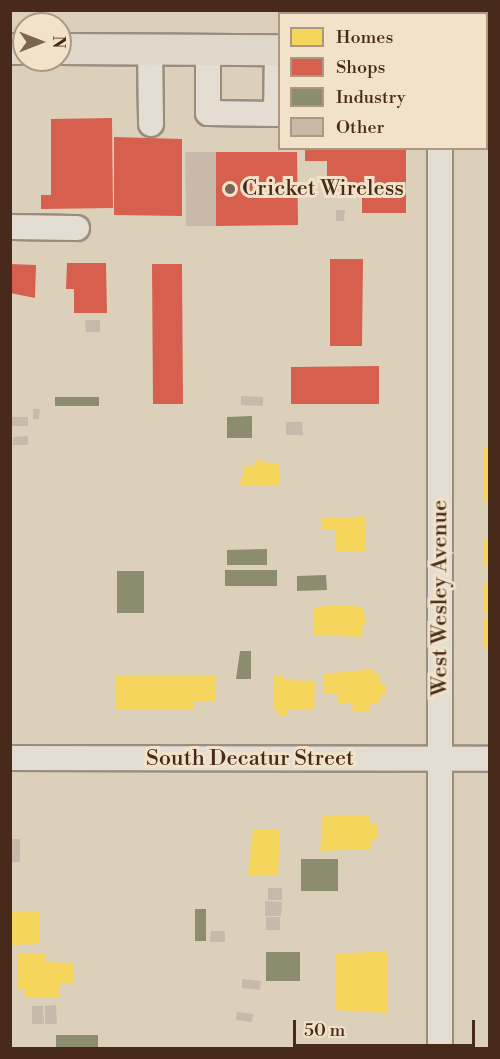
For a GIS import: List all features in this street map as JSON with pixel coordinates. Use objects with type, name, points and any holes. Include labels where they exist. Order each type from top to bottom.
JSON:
[{"type":"main road","points":[[158,49],[227,35],[278,44]]},
{"type":"main road","points":[[72,49],[208,49],[278,44]]},
{"type":"street","points":[[151,124],[158,49]]},
{"type":"street","points":[[208,49],[208,113],[276,114],[278,67]]},
{"type":"street","name":"West Wesley Avenue","points":[[440,150],[440,1048]]},
{"type":"street","points":[[10,227],[77,228]]},
{"type":"street","name":"South Decatur Street","points":[[10,758],[489,759]]},
{"type":"building: Homes","points":[[483,448],[490,448],[490,502],[483,502]]},
{"type":"building: Homes","points":[[255,460],[280,465],[279,485],[240,485],[245,466],[255,466]]},
{"type":"building: Homes","points":[[358,515],[366,518],[365,552],[335,552],[335,529],[322,529],[322,518],[358,518]]},
{"type":"building: Homes","points":[[483,540],[490,540],[490,566],[483,566]]},
{"type":"building: Homes","points":[[484,583],[490,583],[490,613],[484,613]]},
{"type":"building: Homes","points":[[340,605],[363,607],[366,624],[363,624],[362,637],[314,635],[314,607]]},
{"type":"building: Homes","points":[[483,618],[490,618],[490,647],[483,647]]},
{"type":"building: Homes","points":[[374,670],[374,673],[380,673],[380,683],[386,683],[386,696],[380,696],[380,703],[370,704],[370,711],[353,712],[352,703],[338,704],[338,693],[323,694],[323,674]]},
{"type":"building: Homes","points":[[116,675],[215,676],[215,701],[193,701],[193,709],[116,709]]},
{"type":"building: Homes","points":[[274,675],[284,675],[284,680],[315,681],[314,710],[288,709],[287,716],[278,716],[278,710],[273,710]]},
{"type":"building: Homes","points":[[323,815],[370,815],[370,824],[378,824],[378,839],[371,839],[371,849],[320,851]]},
{"type":"building: Homes","points":[[253,829],[280,829],[278,876],[248,875]]},
{"type":"building: Homes","points":[[10,912],[39,912],[40,944],[10,945]]},
{"type":"building: Homes","points":[[387,951],[387,1013],[335,1010],[335,954]]},
{"type":"building: Homes","points":[[18,953],[45,953],[45,962],[73,963],[73,984],[60,984],[59,998],[24,998],[25,990],[18,990]]},
{"type":"building: Shops","points":[[112,118],[113,208],[41,209],[41,195],[51,195],[51,119]]},
{"type":"building: Shops","points":[[114,137],[182,139],[182,216],[114,215]]},
{"type":"building: Shops","points":[[305,150],[406,150],[406,213],[362,213],[362,196],[327,195],[327,161],[305,161]]},
{"type":"building: Shops","points":[[216,152],[297,152],[298,225],[216,226]]},
{"type":"building: Shops","points":[[330,259],[363,259],[362,346],[330,346]]},
{"type":"building: Shops","points":[[67,263],[106,263],[107,313],[74,313],[74,289],[66,289]]},
{"type":"building: Shops","points":[[10,264],[36,265],[35,298],[10,293]]},
{"type":"building: Shops","points":[[152,264],[182,264],[183,404],[153,404]]},
{"type":"building: Shops","points":[[379,366],[379,404],[291,404],[291,367]]},
{"type":"building: Industry","points":[[55,397],[99,397],[99,406],[55,406]]},
{"type":"building: Industry","points":[[252,416],[252,438],[227,438],[227,417]]},
{"type":"building: Industry","points":[[267,549],[267,565],[227,565],[227,550]]},
{"type":"building: Industry","points":[[225,570],[277,570],[277,586],[225,586]]},
{"type":"building: Industry","points":[[117,571],[144,571],[144,613],[117,613]]},
{"type":"building: Industry","points":[[326,575],[327,590],[297,591],[297,576]]},
{"type":"building: Industry","points":[[240,651],[251,651],[251,679],[236,679]]},
{"type":"building: Industry","points":[[301,859],[338,859],[338,891],[301,891]]},
{"type":"building: Industry","points":[[195,909],[206,909],[206,941],[195,941]]},
{"type":"building: Industry","points":[[266,952],[300,952],[300,981],[266,981]]},
{"type":"building: Industry","points":[[56,1035],[98,1035],[98,1048],[56,1048]]},
{"type":"building: Other","points":[[185,152],[216,152],[216,226],[186,226]]},
{"type":"building: Other","points":[[336,210],[345,210],[344,221],[336,221]]},
{"type":"building: Other","points":[[85,320],[100,320],[100,332],[86,332]]},
{"type":"building: Other","points":[[241,396],[263,397],[263,406],[241,405]]},
{"type":"building: Other","points":[[33,409],[40,409],[39,419],[33,419]]},
{"type":"building: Other","points":[[12,417],[28,417],[28,426],[12,426]]},
{"type":"building: Other","points":[[286,422],[302,422],[303,435],[286,435]]},
{"type":"building: Other","points":[[28,436],[28,445],[13,445],[13,437]]},
{"type":"building: Other","points":[[10,839],[20,839],[20,862],[10,862]]},
{"type":"building: Other","points":[[268,888],[282,888],[282,900],[268,900]]},
{"type":"building: Other","points":[[265,901],[282,902],[281,916],[265,916]]},
{"type":"building: Other","points":[[266,917],[280,917],[280,930],[266,930]]},
{"type":"building: Other","points":[[211,931],[225,931],[225,942],[210,942]]},
{"type":"building: Other","points":[[242,979],[261,981],[260,990],[242,988]]},
{"type":"building: Other","points":[[56,1005],[57,1024],[45,1024],[45,1006]]},
{"type":"building: Other","points":[[32,1006],[43,1006],[44,1024],[32,1024]]},
{"type":"building: Other","points":[[237,1012],[253,1014],[252,1022],[236,1020]]},
{"type":"place","name":"Cricket Wireless","points":[[230,189]]}]
